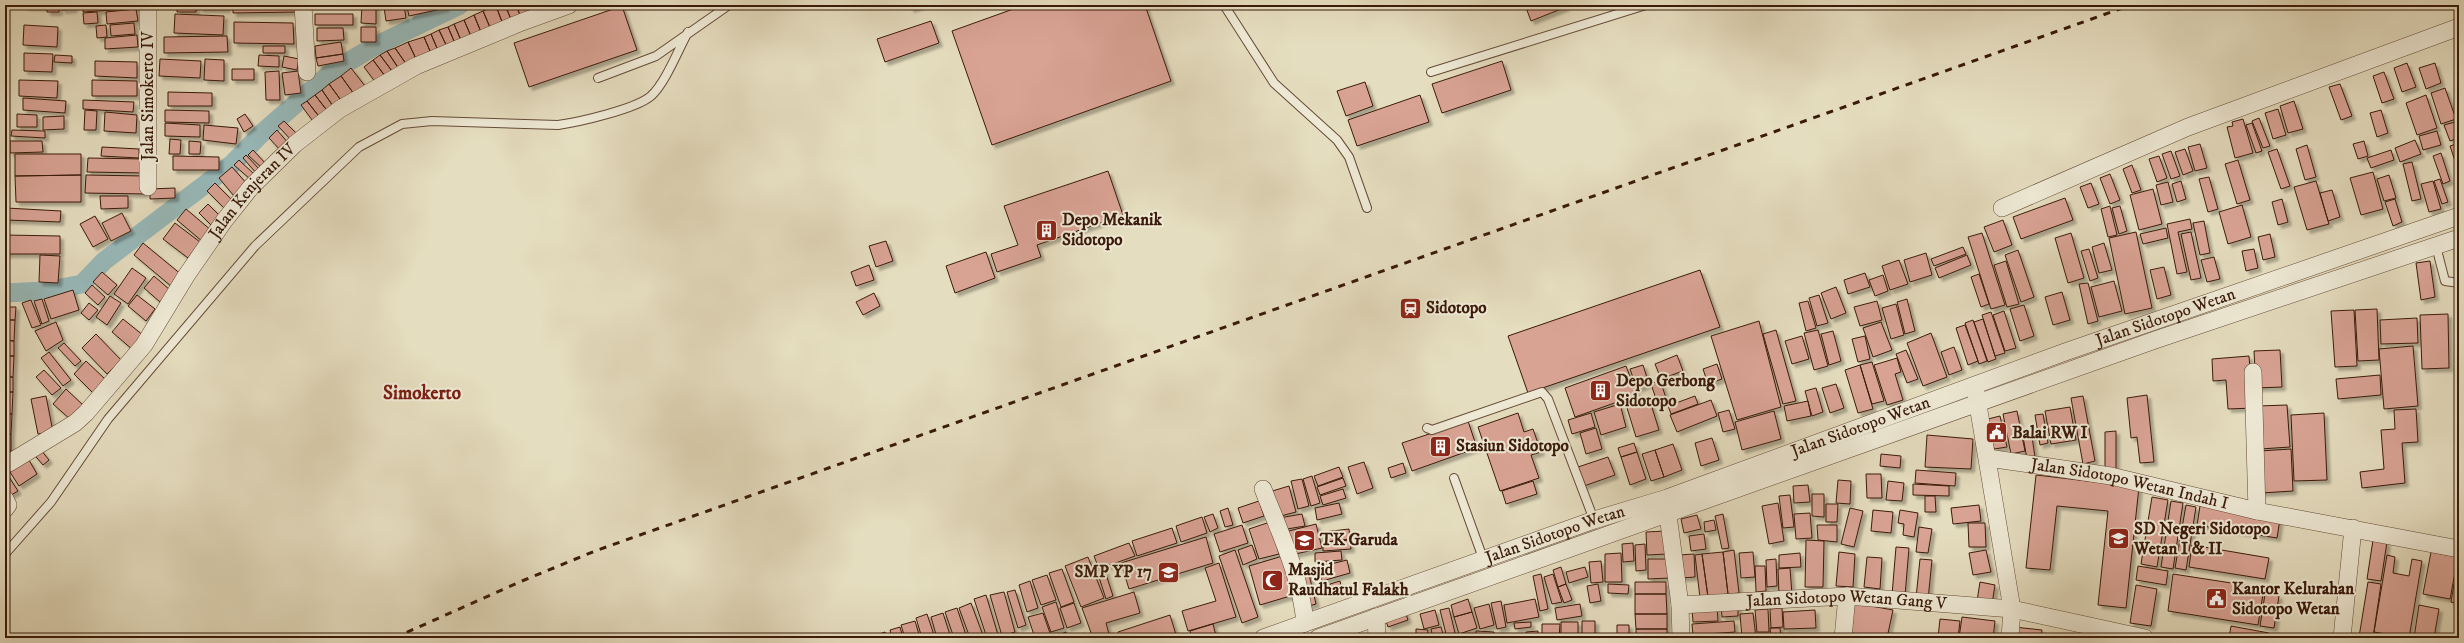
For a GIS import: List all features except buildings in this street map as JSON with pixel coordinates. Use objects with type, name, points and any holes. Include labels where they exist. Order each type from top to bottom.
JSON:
[{"type":"street","name":"Jalan Simokerto IV","points":[[148,5],[148,187]]},
{"type":"street","points":[[303,5],[308,72]]},
{"type":"street","name":"Jalan Kenjeran IV","points":[[5,463],[75,423],[86,413],[144,345],[186,276],[224,221],[251,187],[295,144],[340,109],[416,66],[522,22],[569,5]]},
{"type":"street","points":[[2002,208],[2188,127],[2459,27]]},
{"type":"street","name":"Jalan Sidotopo Wetan","points":[[1263,638],[1594,520],[1667,498],[1974,385],[2459,216]]},
{"type":"street","name":"Jalan Sidotopo Wetan","points":[[1318,638],[1376,616],[1668,515],[2155,340],[2459,238]]},
{"type":"street","points":[[2253,372],[2257,511]]},
{"type":"street","points":[[1974,385],[1988,458],[2012,609],[2010,638]]},
{"type":"street","name":"Jalan Sidotopo Wetan Indah I","points":[[1988,458],[2111,476],[2257,511],[2459,549]]},
{"type":"street","points":[[1263,490],[1289,555],[1303,604],[1305,623]]},
{"type":"street","points":[[5,499],[8,505],[5,509]]},
{"type":"street","points":[[1668,515],[1680,606],[1681,638]]},
{"type":"street","points":[[2342,638],[2353,528]]},
{"type":"street","points":[[1843,638],[1847,596]]},
{"type":"street","name":"Jalan Sidotopo Wetan Gang V","points":[[1680,606],[1847,596],[2012,609],[2145,638]]},
{"type":"street","points":[[1376,616],[1377,638]]},
{"type":"lane","points":[[598,78],[656,56],[688,32],[729,5]]},
{"type":"lane","points":[[1224,5],[1274,83],[1336,140],[1349,157],[1367,208]]},
{"type":"lane","points":[[1430,72],[1646,5]]},
{"type":"lane","points":[[5,554],[51,502],[108,419],[255,246],[359,147],[402,124],[432,121],[558,125],[575,123],[638,103],[651,96],[660,84],[688,32]]},
{"type":"lane","points":[[2436,246],[2445,281],[2459,283]]},
{"type":"lane","points":[[1427,428],[1432,430],[1542,392],[1548,399],[1594,520]]},
{"type":"lane","points":[[1454,478],[1484,560]]},
{"type":"waterway","points":[[5,293],[45,291],[82,284],[104,261],[232,164],[261,134],[333,71],[373,47],[460,5]]},
{"type":"railway","points":[[394,638],[522,581],[595,551],[2131,5]]},
{"type":"place","name":"Depo Mekanik Sidotopo","points":[[1046,230]]},
{"type":"place","name":"Sidotopo","points":[[1411,308]]},
{"type":"place","name":"Depo Gerbong Sidotopo","points":[[1601,391]]},
{"type":"place","name":"Balai RW I","points":[[1997,433]]},
{"type":"place","name":"Stasiun Sidotopo","points":[[1440,446]]},
{"type":"place","name":"SD Negeri Sidotopo Wetan I & II","points":[[2119,539]]},
{"type":"place","name":"TK Garuda","points":[[1304,540]]},
{"type":"place","name":"SMP YP 17","points":[[1168,572]]},
{"type":"place","name":"Masjid Raudhatul Falakh","points":[[1273,580]]},
{"type":"place","name":"Kantor Kelurahan Sidotopo Wetan","points":[[2216,599]]},
{"type":"district","name":"Simokerto","points":[[422,393]]}]
